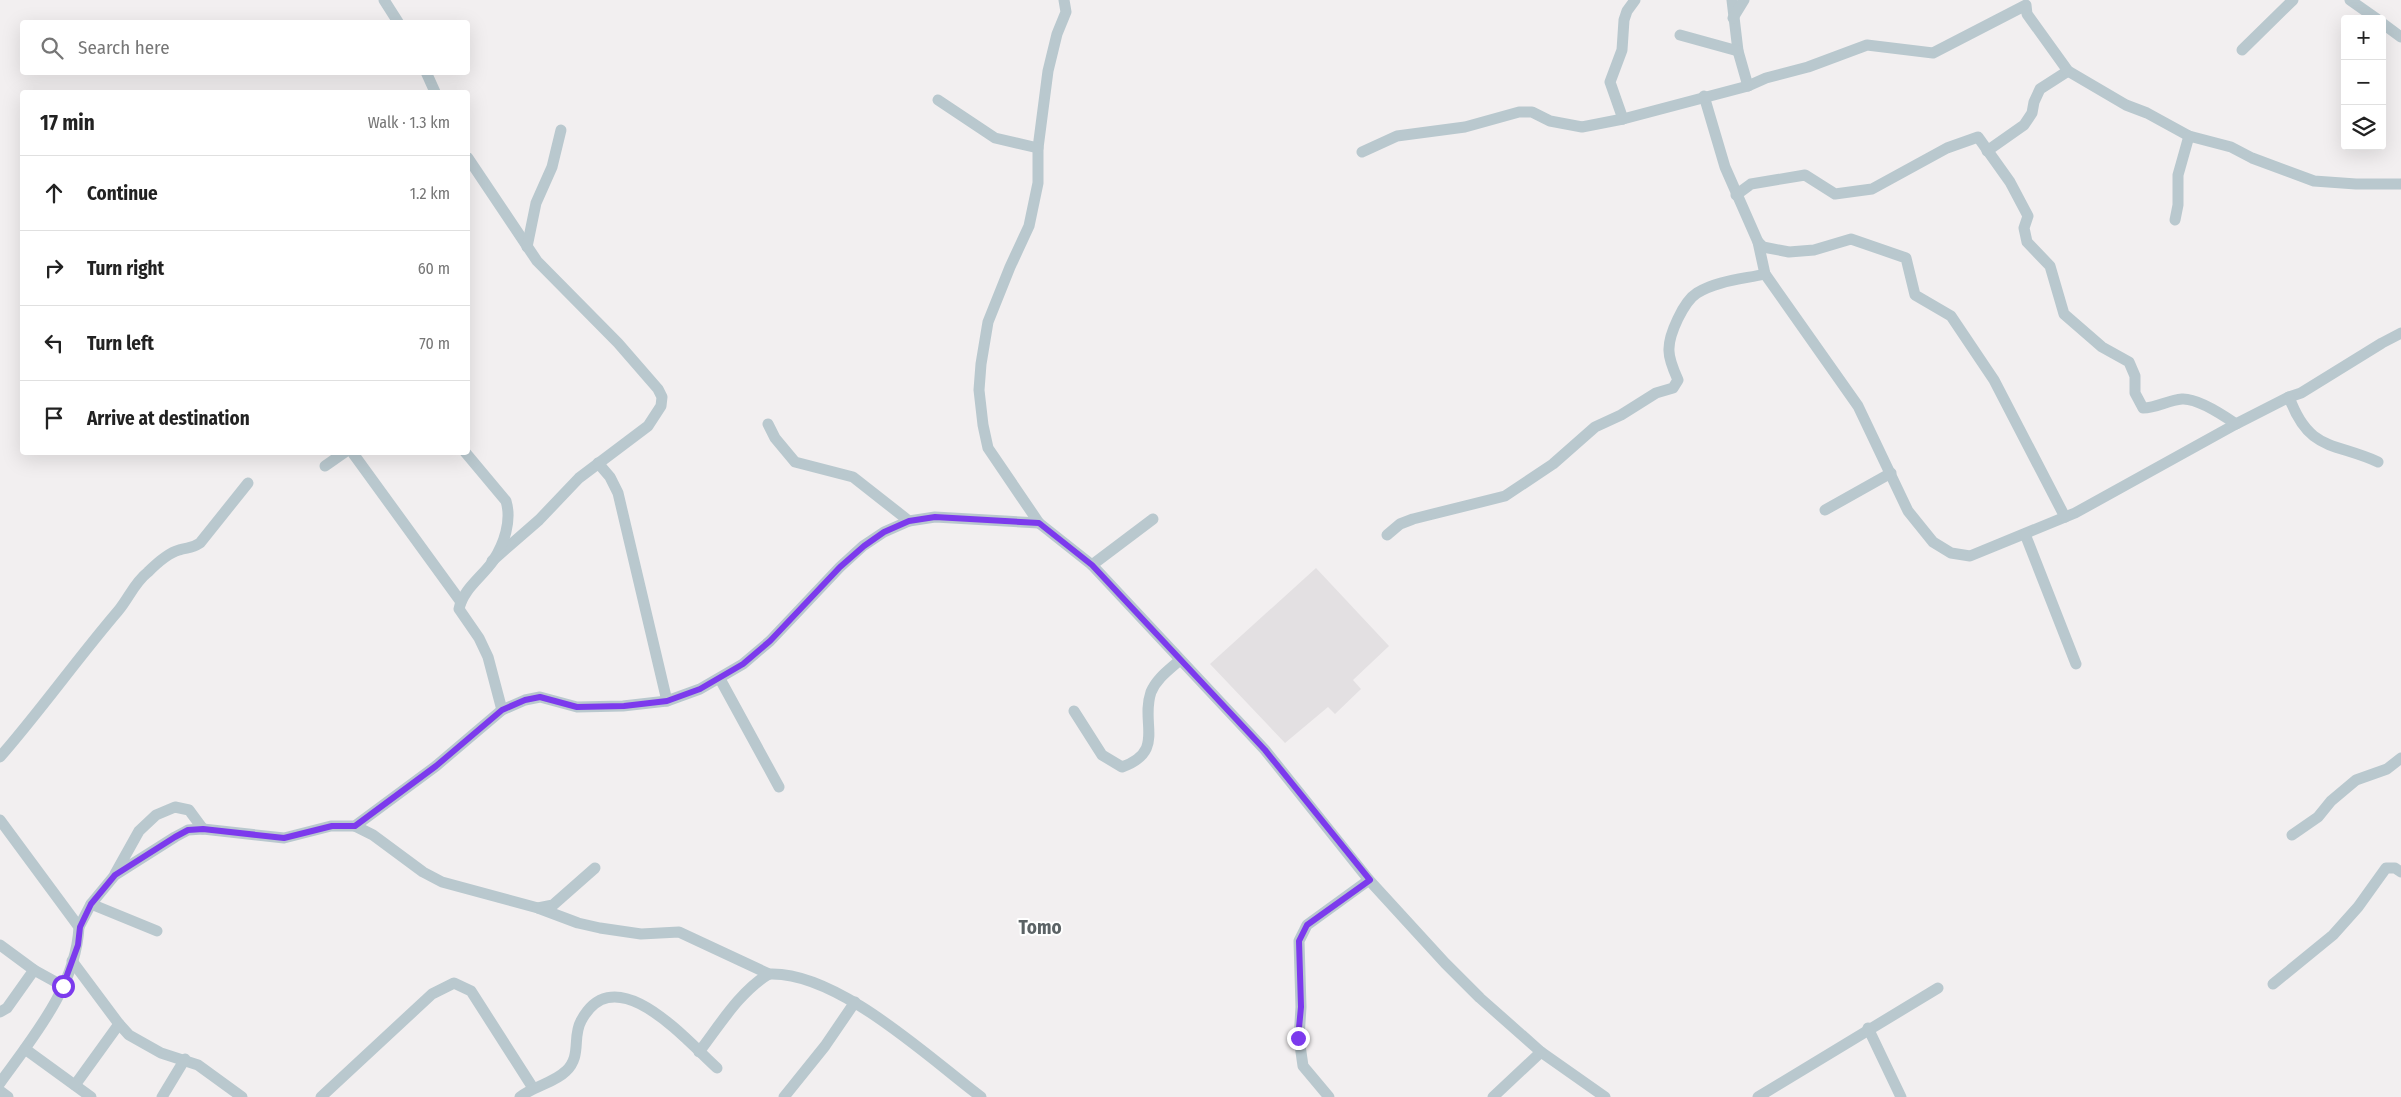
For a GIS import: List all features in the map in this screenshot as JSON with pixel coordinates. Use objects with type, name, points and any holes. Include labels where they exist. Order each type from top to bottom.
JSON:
[{"type":"street","points":[[384,0],[397,20]]},
{"type":"street","points":[[1074,0],[1065,6],[1048,71],[1038,148],[1038,182],[1030,226],[988,322],[980,364],[979,390],[988,448],[1039,523],[1092,565],[1265,750],[1370,880],[1445,963],[1541,1052],[1605,1097]]},
{"type":"street","points":[[1623,119],[1610,82],[1622,50],[1624,20],[1634,0]]},
{"type":"street","points":[[1732,0],[1738,51],[1748,86]]},
{"type":"street","points":[[1733,18],[1744,0]]},
{"type":"street","points":[[2242,50],[2293,0]]},
{"type":"street","points":[[2350,0],[2371,15]]},
{"type":"street","points":[[1362,152],[1397,136],[1465,127],[1519,112],[1532,112],[1550,121],[1582,127],[1623,119],[1704,96],[1748,86],[1766,78],[1808,68],[1866,45],[1933,53],[2025,2],[2028,14],[2068,71],[2126,105],[2147,113],[2189,136],[2231,147],[2252,158],[2314,181],[2356,184],[2401,184]]},
{"type":"street","points":[[2386,26],[2401,37]]},
{"type":"street","points":[[1680,35],[1738,51]]},
{"type":"street","points":[[1987,151],[2024,125],[2032,113],[2034,102],[2040,89],[2068,71]]},
{"type":"street","points":[[427,75],[434,90]]},
{"type":"street","points":[[1704,96],[1725,166],[1758,242],[1764,274],[1858,406],[1908,510],[1933,542],[1951,553],[1970,556],[2065,517],[2236,424],[2289,397],[2301,394],[2401,333]]},
{"type":"street","points":[[938,100],[957,110],[995,138],[1038,148]]},
{"type":"street","points":[[527,247],[536,203],[552,167],[561,130]]},
{"type":"street","points":[[2175,220],[2178,205],[2178,175],[2189,136]]},
{"type":"street","points":[[1736,195],[1751,184],[1806,176],[1834,194],[1872,189],[1946,148],[1978,137],[2010,182],[2028,216],[2024,228],[2027,242],[2050,266],[2064,314],[2102,347],[2129,362],[2135,376],[2135,393],[2143,408],[2153,408],[2183,399],[2214,410],[2236,424]]},
{"type":"street","points":[[470,161],[537,261],[618,343],[658,389],[662,397],[661,406],[648,426],[579,478],[538,520],[492,561],[460,602],[459,609],[479,638],[488,657],[502,710]]},
{"type":"street","points":[[1758,242],[1764,247],[1789,252],[1814,250],[1851,239],[1906,258],[1915,295],[1951,316],[1994,380],[2065,517]]},
{"type":"street","points":[[1387,535],[1412,519],[1505,496],[1554,464],[1596,427],[1621,415],[1656,393],[1673,388],[1678,380],[1668,351],[1670,341],[1680,315],[1696,294],[1714,286],[1764,274]]},
{"type":"street","points":[[2289,397],[2294,412],[2316,440],[2332,448],[2378,462]]},
{"type":"street","points":[[768,424],[775,438],[795,462],[853,477],[909,521]]},
{"type":"street","points":[[325,466],[340,455]]},
{"type":"street","points":[[354,455],[460,602]]},
{"type":"street","points":[[467,455],[506,502],[509,510],[505,534],[492,561]]},
{"type":"street","points":[[598,463],[610,477],[618,494],[667,701]]},
{"type":"street","points":[[1825,510],[1891,473]]},
{"type":"street","points":[[0,757],[33,719],[72,664],[125,602],[133,586],[170,555],[180,550],[191,549],[200,543],[248,483]]},
{"type":"street","points":[[355,826],[436,766],[502,710],[525,700],[540,697],[577,707],[593,708],[667,701],[720,679],[743,664],[770,641],[840,567],[884,532],[909,521],[935,517],[1039,523]]},
{"type":"street","points":[[1092,565],[1153,519]]},
{"type":"street","points":[[2025,534],[2076,664]]},
{"type":"street","points":[[1074,711],[1102,755],[1122,767],[1134,763],[1144,754],[1151,733],[1148,704],[1152,690],[1158,679],[1180,660]]},
{"type":"street","points":[[720,679],[779,787]]},
{"type":"street","points":[[2292,835],[2318,817],[2331,801],[2356,780],[2387,769],[2401,758]]},
{"type":"street","points":[[0,1083],[44,1022],[63,986],[78,945],[80,927],[91,904],[115,875],[127,849],[139,831],[156,815],[175,807],[189,810],[203,829]]},
{"type":"street","points":[[0,820],[80,927]]},
{"type":"street","points":[[115,875],[188,830],[203,829],[284,838],[332,826],[355,826],[373,835],[423,872],[442,882],[538,908],[578,924],[640,934],[679,932],[769,974],[782,974],[802,978],[855,1002],[981,1097]]},
{"type":"street","points":[[0,843],[11,837]]},
{"type":"street","points":[[538,908],[553,905],[595,868]]},
{"type":"street","points":[[2273,984],[2333,936],[2358,907],[2386,868],[2394,868],[2401,872]]},
{"type":"street","points":[[1329,1097],[1303,1066],[1298,1038],[1301,1007],[1299,941],[1307,925],[1370,880]]},
{"type":"street","points":[[91,904],[157,931]]},
{"type":"street","points":[[0,944],[34,970],[63,986]]},
{"type":"street","points":[[72,961],[119,1024],[143,1044],[161,1053],[198,1064],[226,1092],[242,1097]]},
{"type":"street","points":[[0,1012],[6,1008],[34,970]]},
{"type":"street","points":[[699,1052],[742,997],[759,980],[769,974]]},
{"type":"street","points":[[321,1097],[432,994],[454,983],[471,991],[533,1088]]},
{"type":"street","points":[[1758,1097],[1868,1028],[1938,988]]},
{"type":"street","points":[[521,1097],[533,1088],[566,1071],[575,1058],[580,1021],[601,998],[610,996],[625,996],[636,1002],[676,1030],[717,1068]]},
{"type":"street","points":[[784,1097],[825,1046],[855,1002]]},
{"type":"street","points":[[75,1085],[119,1024]]},
{"type":"street","points":[[1868,1028],[1901,1097]]},
{"type":"street","points":[[25,1049],[91,1097]]},
{"type":"street","points":[[1493,1097],[1541,1052]]},
{"type":"street","points":[[162,1097],[185,1059]]},
{"type":"street","points":[[0,1091],[8,1097]]},
{"type":"shaded area","points":[[1316,568],[1389,646],[1353,680],[1361,689],[1335,714],[1328,707],[1285,743],[1210,664]]},
{"type":"district","name":"Tomo","points":[[1040,927]]},
{"type":"route","points":[[63,986],[78,945],[80,927],[91,904],[115,875],[188,830],[203,829],[284,838],[332,826],[355,826],[436,766],[502,710],[525,700],[540,697],[577,707],[593,708],[667,701],[700,689],[743,664],[770,641],[840,567],[864,546],[884,532],[909,521],[935,517],[1039,523],[1063,540],[1092,565],[1265,750],[1370,880],[1307,925],[1302,933],[1299,941],[1301,1007],[1298,1038]]}]
